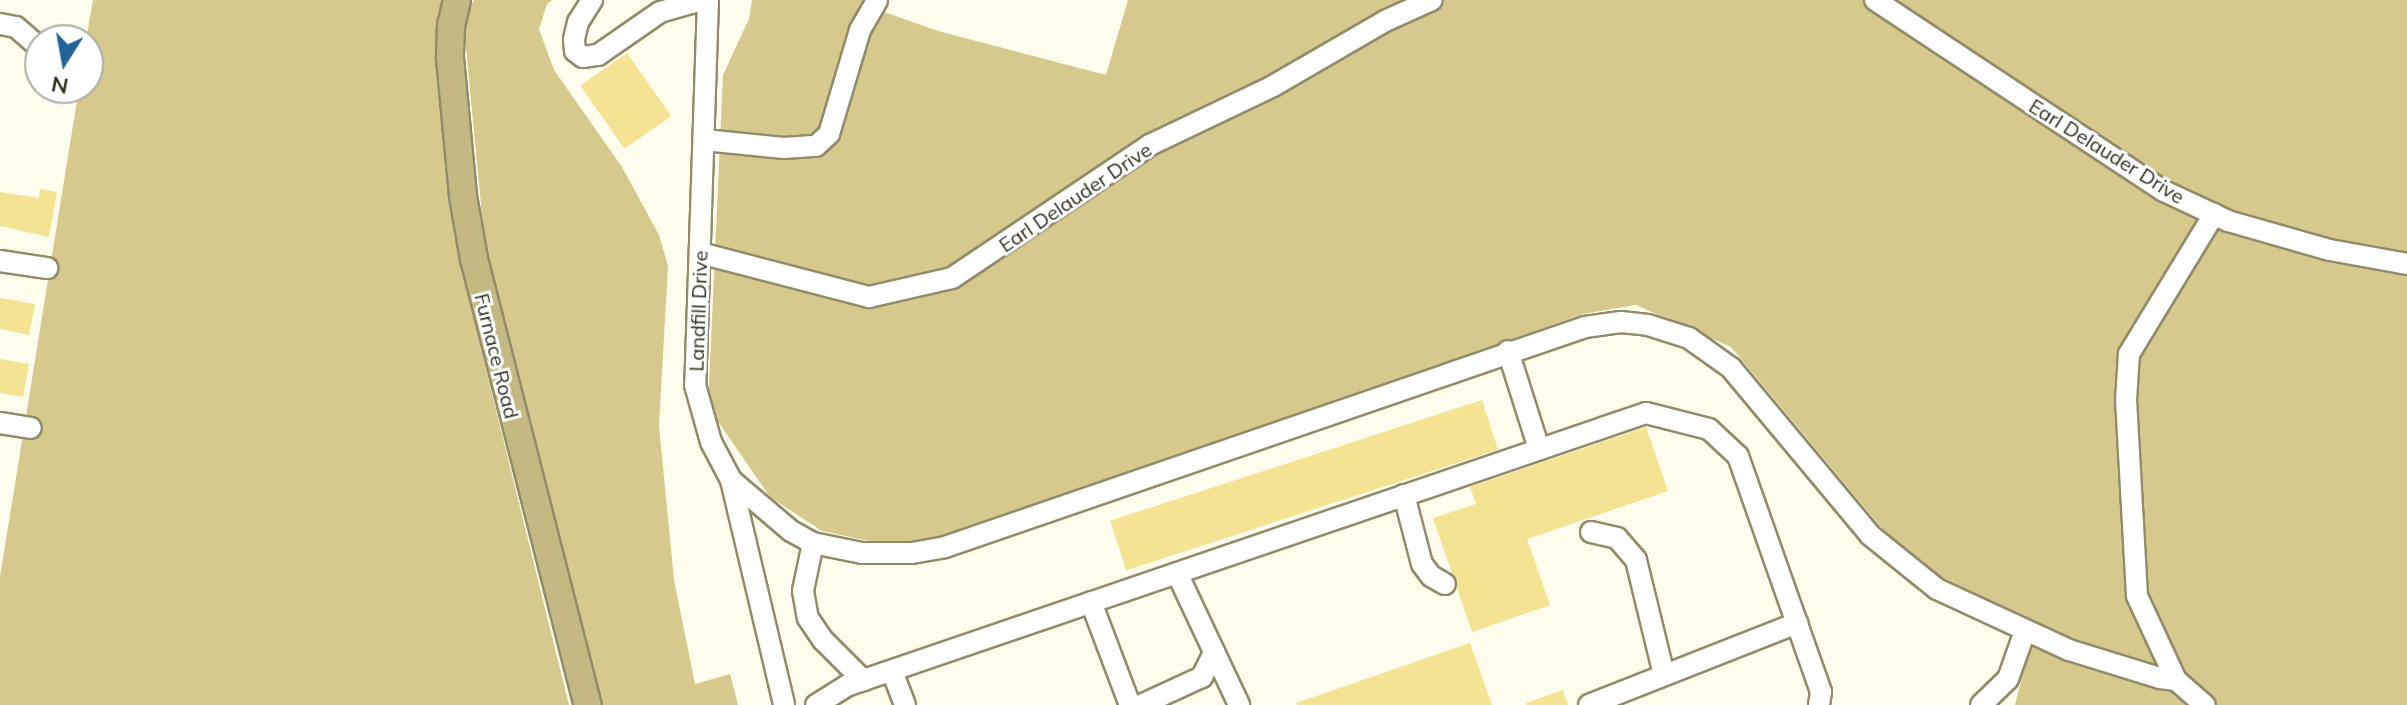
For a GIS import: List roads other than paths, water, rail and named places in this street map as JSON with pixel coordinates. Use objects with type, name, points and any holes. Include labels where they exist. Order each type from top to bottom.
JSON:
[{"type":"main road","name":"Furnace Road","points":[[457,0],[451,25],[450,58],[462,181],[474,259],[588,705]]},
{"type":"street","points":[[592,0],[582,13],[574,40],[575,51],[583,57],[598,55],[660,12],[705,0]]},
{"type":"street","name":"Landfill Drive","points":[[705,0],[704,140],[693,355],[695,385],[711,442],[731,480],[784,705]]},
{"type":"street","points":[[704,140],[784,148],[816,146],[829,134],[843,97],[860,30],[877,0]]},
{"type":"street","name":"Earl Delauder Drive","points":[[700,253],[869,297],[952,278],[1150,145],[1273,86],[1385,21],[1432,0]]},
{"type":"street","name":"Earl Delauder Drive","points":[[1875,0],[2164,191],[2214,214],[2330,250],[2407,264]]},
{"type":"street","points":[[0,24],[16,27],[24,34]]},
{"type":"street","points":[[2205,705],[2176,680],[2137,596],[2126,416],[2129,354],[2214,214]]},
{"type":"street","points":[[0,261],[47,268]]},
{"type":"street","points":[[731,480],[791,531],[813,543],[862,553],[895,555],[945,547],[1508,351],[1585,327],[1621,322],[1663,328],[1700,344],[1731,368],[1835,495],[1902,564],[1937,589],[2069,650],[2176,680]]},
{"type":"street","points":[[1508,351],[1539,449]]},
{"type":"street","points":[[816,705],[846,686],[863,680],[1646,413],[1709,429],[1738,456],[1823,701]]},
{"type":"street","points":[[0,423],[31,428]]},
{"type":"street","points":[[1404,495],[1422,564],[1431,576],[1445,584]]},
{"type":"street","points":[[1591,532],[1617,538],[1636,560],[1664,675]]},
{"type":"street","points":[[813,543],[803,591],[808,618],[823,640],[863,680]]},
{"type":"street","points":[[1177,573],[1239,705]]},
{"type":"street","points":[[1091,602],[1130,705]]},
{"type":"street","points":[[1589,705],[1797,623]]},
{"type":"street","points":[[1992,701],[2008,679],[2025,631]]},
{"type":"street","points":[[1141,705],[1202,677],[1214,652]]},
{"type":"street","points":[[892,671],[905,705]]}]
